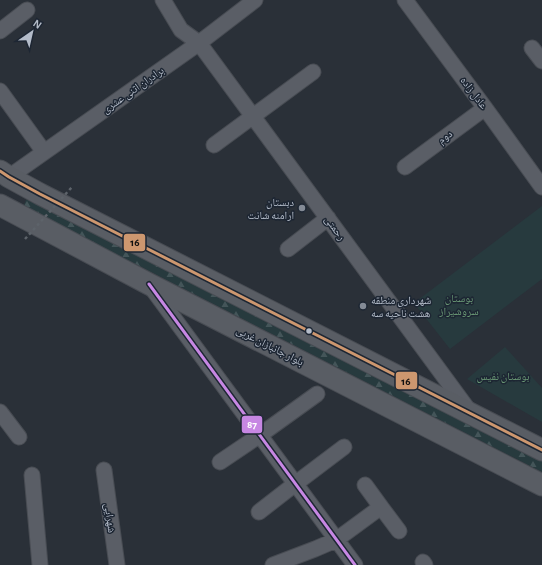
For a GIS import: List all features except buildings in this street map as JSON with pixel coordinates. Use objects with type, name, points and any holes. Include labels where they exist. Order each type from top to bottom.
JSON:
[{"type":"main road","points":[[3,177],[542,450]]},
{"type":"main road","name":"بلوار جانبازان غربی","points":[[0,205],[538,486]]},
{"type":"street","name":"رحمتی","points":[[163,0],[181,30],[199,43],[471,414]]},
{"type":"street","name":"برادران اثنی عشری","points":[[3,177],[44,152],[199,43],[255,0]]},
{"type":"street","name":"عادل زاده","points":[[405,0],[542,187]]},
{"type":"street","points":[[0,30],[27,10]]},
{"type":"street","points":[[532,48],[542,61]]},
{"type":"street","points":[[214,145],[313,72]]},
{"type":"street","points":[[0,91],[44,152]]},
{"type":"street","name":"دوم","points":[[405,167],[485,108]]},
{"type":"street","points":[[288,249],[328,218]]},
{"type":"street","points":[[149,284],[355,565]]},
{"type":"street","points":[[220,462],[317,394]]},
{"type":"street","points":[[0,412],[19,436]]},
{"type":"street","points":[[258,512],[344,448]]},
{"type":"street","name":"شهرایی","points":[[104,470],[117,565]]},
{"type":"street","points":[[32,475],[40,565]]},
{"type":"street","points":[[365,485],[399,531]]},
{"type":"street","points":[[274,565],[336,540],[381,507]]},
{"type":"path","points":[[25,239],[72,186]]},
{"type":"green space","points":[[32,199],[542,460],[542,472],[28,209],[24,205],[26,200]]},
{"type":"green space","name":"بوستان سروشیراز","points":[[542,206],[542,279],[450,349],[414,303]]},
{"type":"green space","name":"بوستان نفیس","points":[[505,347],[542,388],[542,422],[467,379]]},
{"type":"transit line","name":"16","points":[[0,171],[40,194],[542,450]]},
{"type":"transit line","name":"87","points":[[149,284],[355,565]]},
{"type":"place","name":"دبستان ارامنه شانت","points":[[302,208]]},
{"type":"place","name":"شهرداری منطقه هشت ناحیه سه","points":[[363,306]]}]
